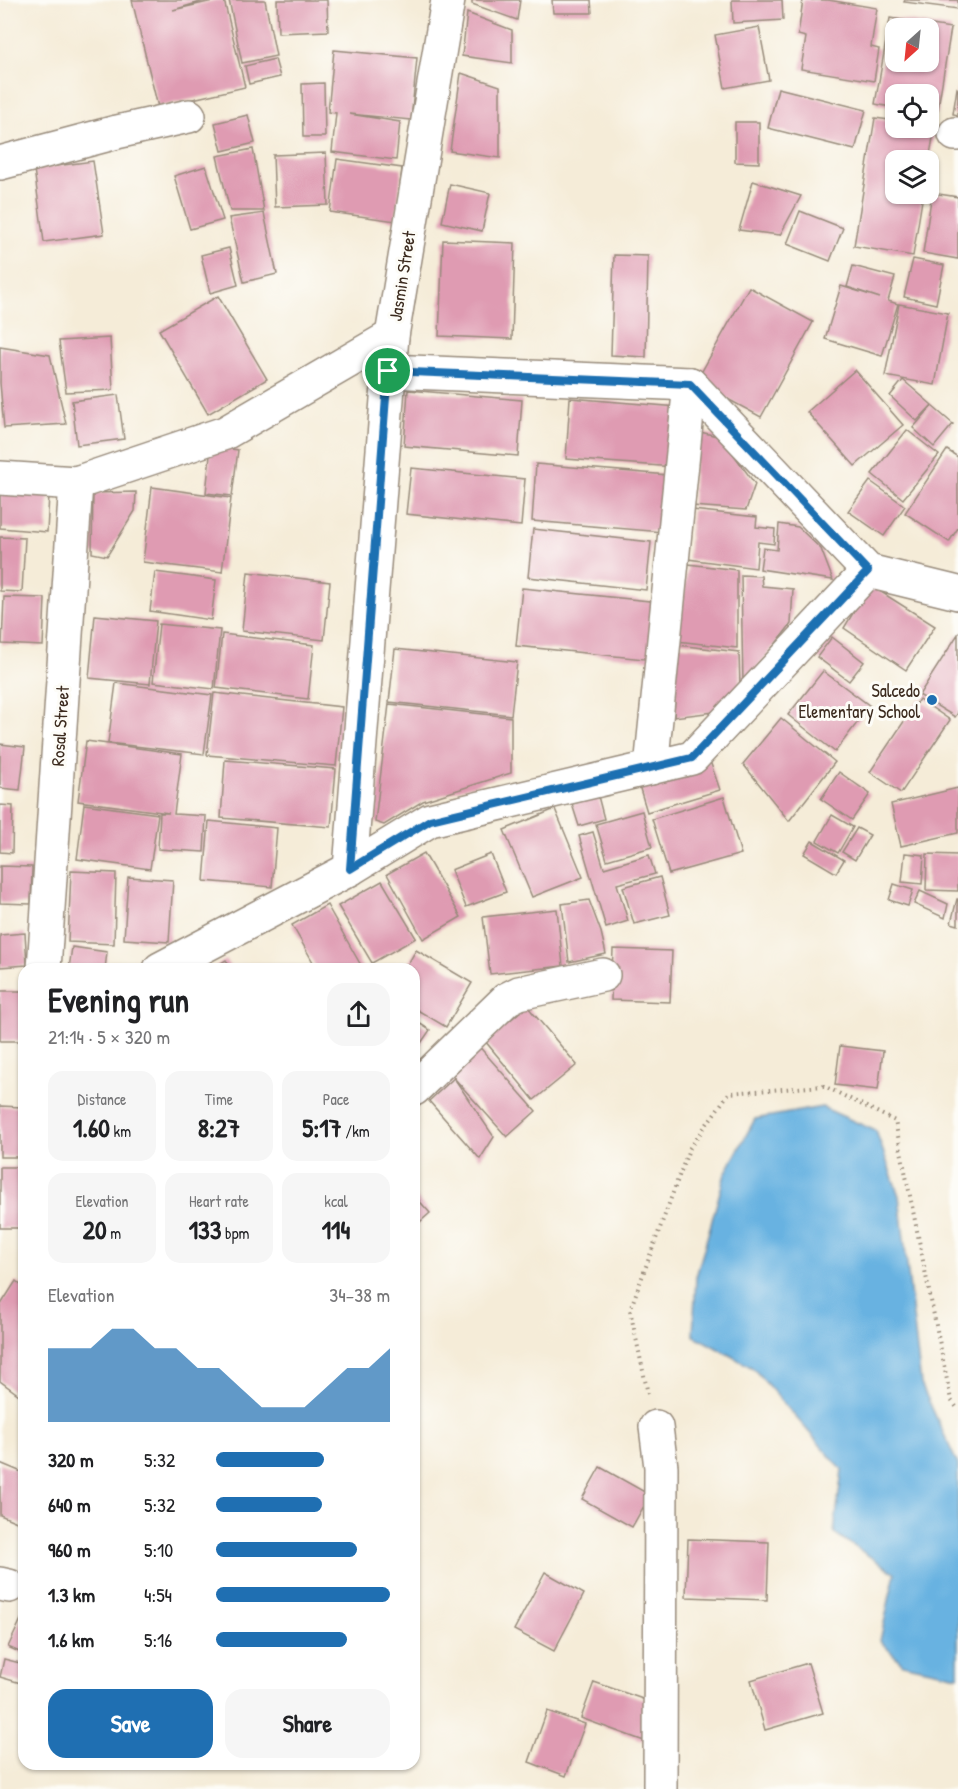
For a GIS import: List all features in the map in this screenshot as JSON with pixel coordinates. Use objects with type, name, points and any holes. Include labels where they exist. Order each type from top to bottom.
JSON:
[{"type":"street","name":"Jasmin Street","points":[[350,869],[388,371],[448,0]]},
{"type":"street","points":[[0,163],[117,132],[189,116]]},
{"type":"street","points":[[0,478],[76,483],[225,433],[392,336]]},
{"type":"street","points":[[388,371],[690,384],[868,571],[958,593]]},
{"type":"street","points":[[651,768],[690,384]]},
{"type":"street","name":"Rosal Street","points":[[44,963],[76,483]]},
{"type":"street","points":[[171,963],[350,869],[430,820],[692,758],[868,571]]},
{"type":"street","points":[[420,1083],[507,999],[519,993],[603,975]]},
{"type":"street","points":[[656,1427],[661,1467],[660,1789]]},
{"type":"path","points":[[656,1427],[630,1310],[689,1149],[729,1093],[824,1086],[895,1121],[951,1400],[958,1409]]},
{"type":"water","points":[[822,1107],[876,1131],[899,1196],[921,1384],[958,1465],[958,1676],[903,1664],[880,1641],[895,1573],[834,1533],[842,1470],[753,1368],[693,1335],[696,1277],[725,1174],[755,1119]]},
{"type":"building","points":[[132,0],[207,0],[173,10],[224,0],[245,87],[158,107]]},
{"type":"building","points":[[229,0],[265,0],[276,56],[242,63]]},
{"type":"building","points":[[277,0],[327,0],[328,31],[278,33]]},
{"type":"building","points":[[472,0],[520,0],[517,20],[472,4]]},
{"type":"building","points":[[552,0],[591,0],[592,13],[553,13]]},
{"type":"building","points":[[732,0],[782,0],[783,20],[733,23]]},
{"type":"building","points":[[803,0],[828,0],[877,8],[871,47],[879,49],[874,81],[801,69],[806,37],[798,35]]},
{"type":"building","points":[[905,0],[958,0],[958,9],[904,2]]},
{"type":"building","points":[[467,13],[512,30],[512,63],[462,56]]},
{"type":"building","points":[[939,26],[951,28],[939,102],[939,84],[885,84],[885,106],[875,104],[885,47],[885,72],[939,72]]},
{"type":"building","points":[[759,27],[769,80],[725,88],[715,35]]},
{"type":"building","points":[[334,50],[417,58],[411,120],[349,114],[400,122],[396,160],[332,152],[336,113],[328,112]]},
{"type":"building","points":[[275,59],[280,77],[249,84],[245,66]]},
{"type":"building","points":[[461,73],[500,86],[500,158],[450,151]]},
{"type":"building","points":[[324,83],[325,137],[303,137],[302,84]]},
{"type":"building","points":[[778,88],[866,110],[855,150],[768,128]]},
{"type":"building","points":[[958,89],[958,115],[953,114]]},
{"type":"building","points":[[248,115],[255,143],[222,151],[215,123]]},
{"type":"building","points":[[875,118],[885,119],[885,138],[933,138],[931,150],[885,150],[885,204],[921,204],[913,256],[854,246]]},
{"type":"building","points":[[735,122],[759,122],[759,163],[735,162]]},
{"type":"building","points":[[253,149],[264,211],[230,211],[217,156]]},
{"type":"building","points":[[326,153],[328,205],[275,207],[273,155]]},
{"type":"building","points":[[337,159],[402,168],[396,221],[330,212]]},
{"type":"building","points":[[93,161],[104,234],[44,242],[34,169]]},
{"type":"building","points":[[206,166],[223,220],[190,229],[174,176]]},
{"type":"building","points":[[753,181],[801,196],[780,235],[739,230]]},
{"type":"building","points":[[450,184],[490,193],[482,231],[442,222]]},
{"type":"building","points":[[939,194],[958,197],[958,259],[923,253],[930,204],[939,204]]},
{"type":"building","points":[[800,211],[843,228],[830,261],[787,244]]},
{"type":"building","points":[[264,213],[277,274],[244,282],[229,218]]},
{"type":"building","points":[[443,240],[515,243],[512,339],[439,336]]},
{"type":"building","points":[[229,248],[238,285],[210,293],[201,255]]},
{"type":"building","points":[[614,255],[648,256],[646,357],[611,355]]},
{"type":"building","points":[[913,259],[944,265],[936,304],[904,297]]},
{"type":"building","points":[[853,266],[895,277],[888,301],[898,304],[882,356],[825,339],[841,286],[880,298],[847,287]]},
{"type":"building","points":[[749,287],[813,322],[761,417],[696,382]]},
{"type":"building","points":[[218,296],[267,379],[208,414],[159,330]]},
{"type":"building","points":[[899,304],[948,313],[935,385],[885,376]]},
{"type":"building","points":[[110,338],[113,390],[66,392],[59,341]]},
{"type":"building","points":[[0,347],[50,355],[66,424],[4,428]]},
{"type":"building","points":[[855,370],[903,425],[855,466],[807,412]]},
{"type":"building","points":[[903,380],[932,405],[917,421],[890,396]]},
{"type":"building","points":[[408,390],[522,400],[518,456],[404,446]]},
{"type":"building","points":[[118,395],[124,439],[77,445],[72,401]]},
{"type":"building","points":[[570,398],[678,407],[674,467],[566,459]]},
{"type":"building","points":[[932,406],[953,424],[934,447],[913,428]]},
{"type":"building","points":[[907,430],[939,455],[903,499],[872,474]]},
{"type":"building","points":[[696,431],[721,437],[755,484],[746,510],[692,506]]},
{"type":"building","points":[[211,446],[238,450],[232,496],[206,493]]},
{"type":"building","points":[[947,450],[958,457],[958,528],[949,542],[905,513]]},
{"type":"building","points":[[536,464],[668,475],[663,532],[532,521]]},
{"type":"building","points":[[411,468],[525,479],[521,526],[406,514]]},
{"type":"building","points":[[870,481],[905,506],[884,536],[848,511]]},
{"type":"building","points":[[152,487],[231,498],[222,572],[143,562]]},
{"type":"building","points":[[0,492],[49,495],[47,532],[0,528]]},
{"type":"building","points":[[136,492],[135,511],[107,556],[92,553],[93,493]]},
{"type":"building","points":[[692,510],[757,517],[756,527],[775,529],[774,544],[758,542],[756,568],[688,559]]},
{"type":"building","points":[[779,524],[798,527],[821,549],[833,580],[760,569],[763,548],[777,550]]},
{"type":"building","points":[[533,529],[651,542],[646,590],[528,577]]},
{"type":"building","points":[[0,537],[25,538],[22,592],[0,591]]},
{"type":"building","points":[[688,564],[737,570],[737,648],[677,641]]},
{"type":"building","points":[[155,572],[216,580],[211,620],[150,611]]},
{"type":"building","points":[[248,572],[330,582],[324,640],[242,631]]},
{"type":"building","points":[[741,575],[761,576],[762,586],[793,589],[791,624],[743,686]]},
{"type":"building","points":[[870,585],[935,626],[906,670],[844,628]]},
{"type":"building","points":[[522,588],[659,602],[654,660],[516,646]]},
{"type":"building","points":[[4,597],[45,598],[43,646],[2,644]]},
{"type":"building","points":[[95,615],[156,621],[150,684],[89,678]]},
{"type":"building","points":[[159,624],[220,630],[214,689],[153,682]]},
{"type":"building","points":[[222,634],[314,645],[308,699],[216,688]]},
{"type":"building","points":[[958,634],[958,713],[955,717],[919,695]]},
{"type":"building","points":[[832,637],[864,662],[849,681],[817,657]]},
{"type":"building","points":[[677,645],[739,652],[740,687],[714,712],[674,717]]},
{"type":"building","points":[[395,649],[517,662],[511,715],[389,702]]},
{"type":"building","points":[[823,671],[870,706],[835,752],[788,715]]},
{"type":"building","points":[[116,683],[212,695],[204,754],[108,743]]},
{"type":"building","points":[[214,693],[342,707],[336,766],[207,755]]},
{"type":"building","points":[[919,699],[950,720],[901,793],[870,772]]},
{"type":"building","points":[[389,704],[511,717],[511,773],[423,801],[384,825],[375,822]]},
{"type":"building","points":[[781,718],[835,762],[789,821],[743,764]]},
{"type":"building","points":[[86,741],[182,754],[174,814],[206,816],[204,852],[158,849],[160,813],[169,813],[78,801]]},
{"type":"building","points":[[0,744],[25,747],[20,790],[0,788]]},
{"type":"building","points":[[225,760],[336,769],[331,827],[221,818]]},
{"type":"building","points":[[710,761],[720,790],[647,812],[638,782]]},
{"type":"building","points":[[839,772],[870,794],[852,820],[821,799]]},
{"type":"building","points":[[958,788],[958,833],[901,846],[891,804]]},
{"type":"building","points":[[598,796],[604,819],[579,826],[572,804]]},
{"type":"building","points":[[724,797],[741,854],[669,874],[652,819]]},
{"type":"building","points":[[84,804],[158,814],[150,869],[77,859]]},
{"type":"building","points":[[0,805],[13,806],[12,853],[0,852]]},
{"type":"building","points":[[555,809],[583,877],[532,897],[504,830]]},
{"type":"building","points":[[642,811],[652,847],[607,860],[596,824]]},
{"type":"building","points":[[832,815],[853,827],[838,853],[817,841]]},
{"type":"building","points":[[209,821],[277,828],[272,887],[204,881]]},
{"type":"building","points":[[857,828],[870,835],[855,860],[842,852]]},
{"type":"building","points":[[593,832],[604,868],[649,855],[655,874],[617,884],[628,921],[606,928],[579,836]]},
{"type":"building","points":[[812,841],[844,860],[836,873],[804,854]]},
{"type":"building","points":[[424,853],[461,917],[423,939],[387,874]]},
{"type":"building","points":[[905,853],[924,855],[922,884],[902,882]]},
{"type":"building","points":[[491,854],[506,892],[466,907],[451,870]]},
{"type":"building","points":[[927,854],[958,855],[958,891],[926,890]]},
{"type":"building","points":[[0,866],[32,867],[31,904],[0,903]]},
{"type":"building","points":[[71,871],[116,873],[114,944],[68,942]]},
{"type":"building","points":[[128,877],[173,880],[169,942],[124,939]]},
{"type":"building","points":[[660,877],[670,915],[634,924],[623,887]]},
{"type":"building","points":[[382,881],[416,938],[372,963],[338,906]]},
{"type":"building","points":[[894,884],[913,890],[908,906],[889,900]]},
{"type":"building","points":[[920,891],[948,904],[945,918],[914,904]]},
{"type":"building","points":[[958,899],[958,925],[951,923]]},
{"type":"building","points":[[589,900],[601,932],[606,954],[569,962],[562,904]]},
{"type":"building","points":[[327,905],[360,963],[314,963],[292,925]]},
{"type":"building","points":[[557,909],[563,966],[490,974],[483,917]]},
{"type":"building","points":[[25,933],[27,963],[0,967],[0,935]]},
{"type":"building","points":[[72,947],[107,952],[106,963],[70,963]]},
{"type":"building","points":[[613,949],[672,951],[670,1002],[611,1000]]},
{"type":"building","points":[[416,950],[472,983],[446,1027],[420,1012],[420,963],[408,963]]},
{"type":"building","points":[[0,991],[18,991],[18,1041],[0,1041]]},
{"type":"building","points":[[527,1006],[577,1065],[534,1100],[485,1041]]},
{"type":"building","points":[[420,1024],[430,1030],[420,1045]]},
{"type":"building","points":[[476,1043],[536,1111],[507,1137],[446,1069]]},
{"type":"building","points":[[840,1046],[883,1051],[878,1090],[835,1085]]},
{"type":"building","points":[[454,1078],[494,1137],[480,1159],[429,1101]]},
{"type":"building","points":[[0,1106],[18,1107],[18,1157],[0,1157]]},
{"type":"building","points":[[0,1167],[18,1167],[18,1228],[0,1228]]},
{"type":"building","points":[[420,1202],[430,1213],[420,1222]]},
{"type":"building","points":[[16,1281],[18,1283],[18,1394],[0,1381],[0,1306]]},
{"type":"building","points":[[0,1463],[18,1470],[18,1522],[0,1515]]},
{"type":"building","points":[[600,1467],[650,1495],[632,1527],[582,1499]]},
{"type":"building","points":[[688,1539],[769,1542],[767,1600],[686,1597]]},
{"type":"building","points":[[545,1572],[584,1594],[554,1651],[514,1630]]},
{"type":"building","points":[[18,1626],[18,1651],[8,1647]]},
{"type":"building","points":[[4,1659],[18,1662],[18,1682],[0,1677]]},
{"type":"building","points":[[808,1663],[823,1713],[765,1730],[751,1680]]},
{"type":"building","points":[[594,1682],[657,1704],[644,1741],[581,1718]]},
{"type":"building","points":[[547,1711],[585,1724],[566,1776],[529,1762]]},
{"type":"place","name":"Salcedo Elementary School","points":[[932,700]]},
{"type":"route","points":[[388,371],[690,384],[868,571],[692,758],[430,820],[350,869],[388,371]]}]
